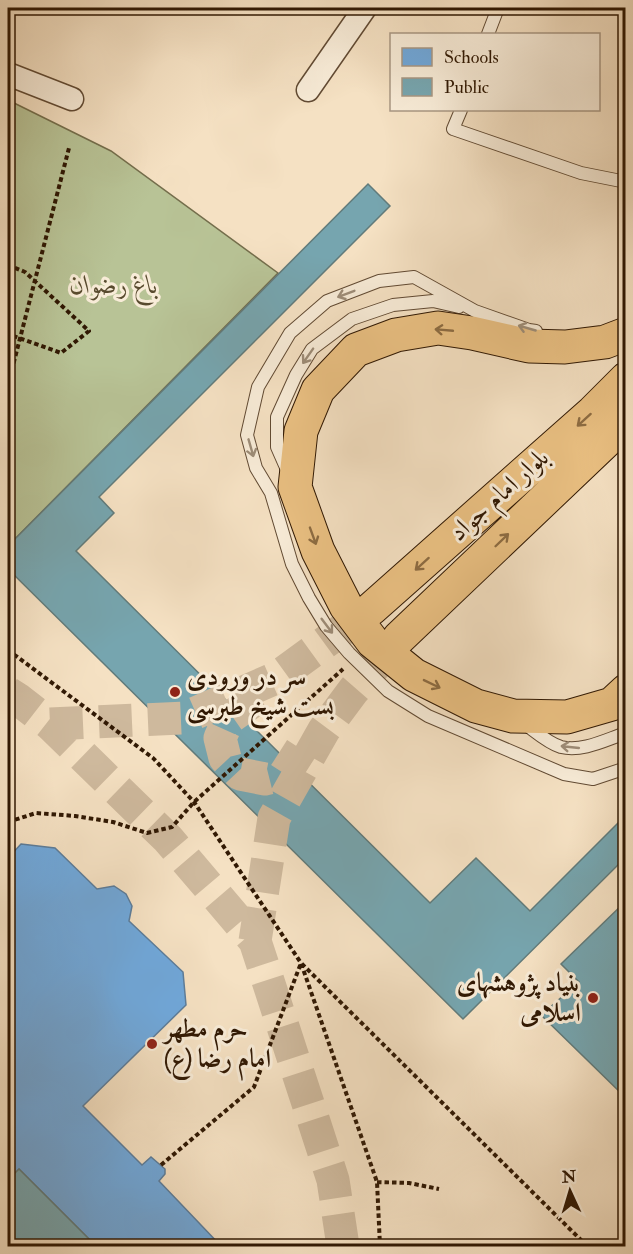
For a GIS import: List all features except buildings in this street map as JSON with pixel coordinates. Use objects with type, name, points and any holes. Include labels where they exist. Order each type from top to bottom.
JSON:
[{"type":"main road","points":[[615,338],[565,347],[529,346],[438,328],[396,335],[356,350],[318,390],[301,431],[295,487],[318,551],[346,606],[373,642],[414,675],[476,706],[513,716],[567,717],[612,704],[626,692]]},
{"type":"main road","name":"بلوار امام جواد","points":[[371,609],[593,412],[626,379]]},
{"type":"main road","name":"بلوار امام جواد","points":[[399,638],[626,422]]},
{"type":"street","points":[[308,90],[365,8]]},
{"type":"street","points":[[8,74],[72,99]]},
{"type":"lane","points":[[488,33],[498,8]]},
{"type":"lane","points":[[461,111],[453,129],[581,173],[626,182]]},
{"type":"lane","points":[[475,311],[414,277],[379,281],[327,301],[290,333],[258,387],[247,435],[256,468],[271,493],[292,564],[309,598],[326,626],[388,691],[428,716],[564,774],[593,779],[626,768]]},
{"type":"lane","points":[[295,487],[277,447],[277,417],[296,375],[312,349],[352,319],[393,305],[433,301],[475,311],[529,330],[615,338]]},
{"type":"lane","points":[[513,716],[560,747],[582,748],[626,733]]},
{"type":"path","points":[[8,384],[69,148]]},
{"type":"path","points":[[8,265],[26,272],[89,331],[61,353],[8,334]]},
{"type":"path","points":[[8,651],[153,758],[194,802],[301,963],[587,1246]]},
{"type":"path","points":[[8,822],[36,813],[113,822],[147,833],[172,827],[194,802],[355,658]]},
{"type":"path","points":[[161,1165],[254,1087],[301,963]]},
{"type":"path","points":[[301,963],[377,1182],[380,1246]]},
{"type":"path","points":[[377,1182],[409,1183],[439,1189]]},
{"type":"green space","name":"باغ رضوان","points":[[8,100],[111,151],[278,273],[8,546]]},
{"type":"tunnel","points":[[50,724],[184,718],[276,678],[371,609]]},
{"type":"tunnel","points":[[255,941],[274,818],[324,730],[353,691],[399,638]]},
{"type":"tunnel","points":[[8,693],[50,724],[168,839],[255,941],[333,1180],[343,1246]]},
{"type":"tunnel","points":[[259,697],[229,718],[220,738],[225,758],[240,774],[265,779],[285,774],[301,749]]},
{"type":"place","name":"سر در ورودی بست شیخ طبرسی","points":[[175,692]]},
{"type":"place","name":"بنیاد پژوهشهای اسلامی","points":[[593,998]]},
{"type":"place","name":"حرم مطهر امام رضا (ع)","points":[[152,1044]]}]
